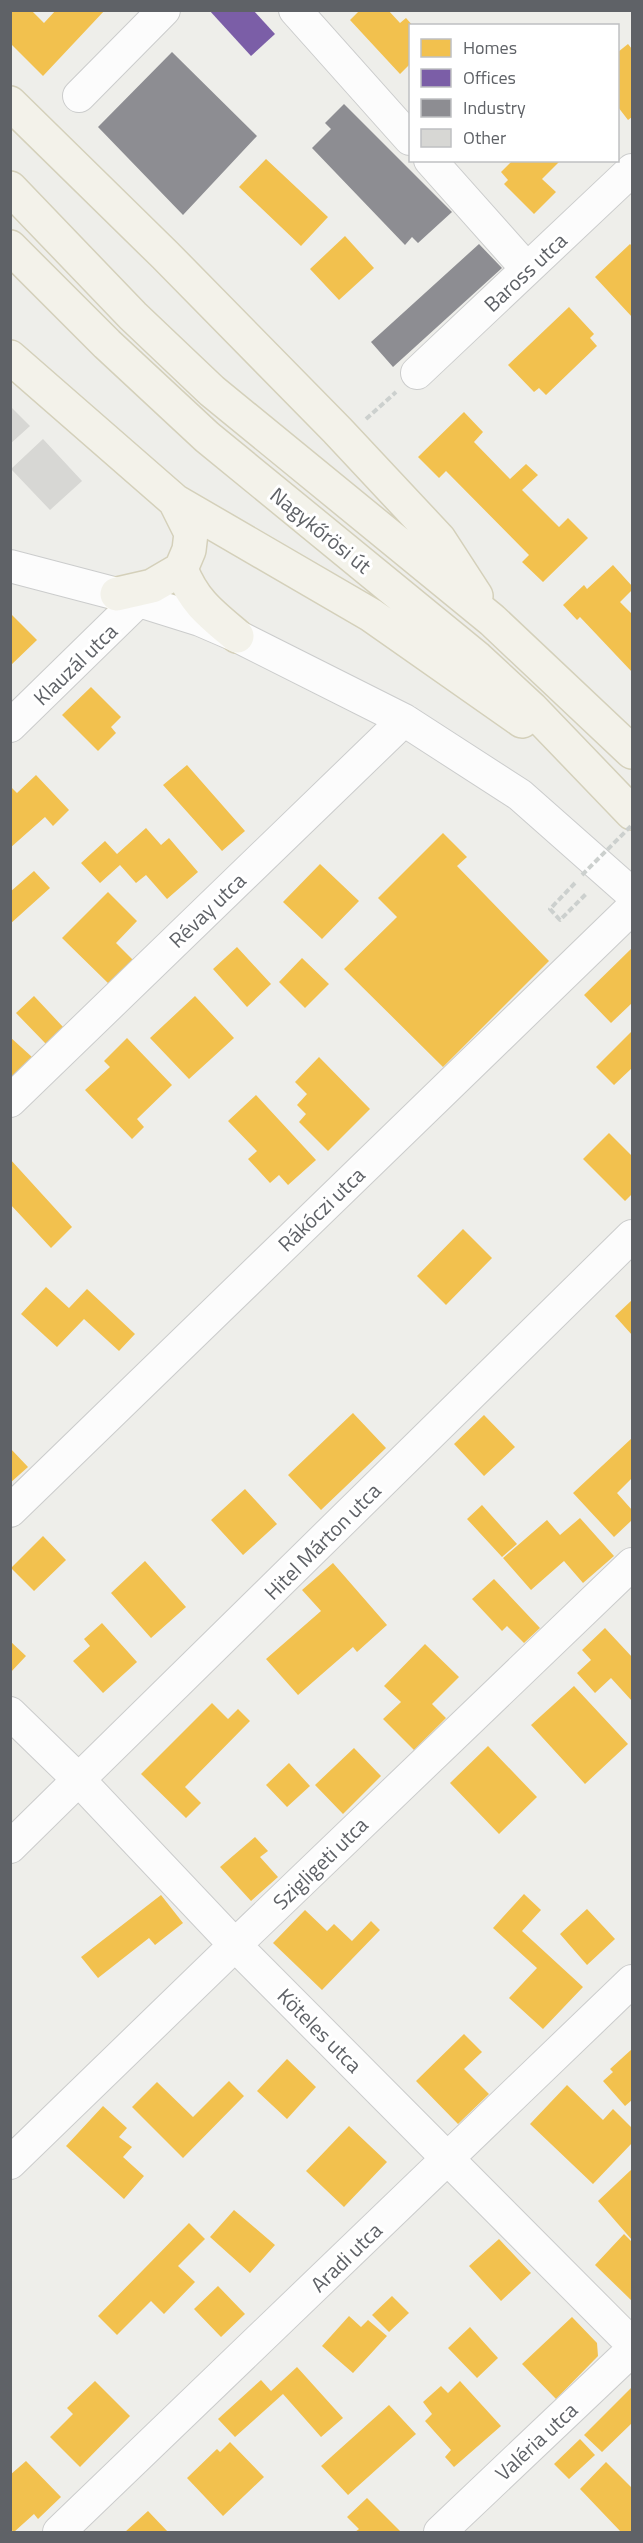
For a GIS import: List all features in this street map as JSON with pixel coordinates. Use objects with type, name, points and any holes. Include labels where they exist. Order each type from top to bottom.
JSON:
[{"type":"main road","points":[[10,103],[165,255],[337,430],[440,539],[492,620]]},
{"type":"main road","name":"Nagykőrösi út","points":[[10,188],[133,316],[212,391],[492,620],[633,752]]},
{"type":"main road","name":"Nagykőrösi út","points":[[10,247],[107,344],[207,437],[477,658],[531,708],[633,813]]},
{"type":"main road","points":[[13,362],[175,501],[371,615],[513,716],[575,754]]},
{"type":"main road","points":[[128,598],[181,569],[189,550],[191,533],[175,501]]},
{"type":"main road","points":[[181,569],[189,589],[199,603],[237,636]]},
{"type":"street","points":[[78,96],[164,10]]},
{"type":"street","points":[[295,10],[409,137]]},
{"type":"street","points":[[431,162],[527,269]]},
{"type":"street","name":"Baross utca","points":[[417,373],[633,170]]},
{"type":"street","points":[[10,566],[200,620],[237,636],[404,720],[520,795],[633,894]]},
{"type":"street","name":"Klauzál utca","points":[[10,726],[128,598]]},
{"type":"street","name":"Révay utca","points":[[10,1101],[404,720]]},
{"type":"street","name":"Rákóczi utca","points":[[10,1511],[633,908]]},
{"type":"street","name":"Hitel Márton utca","points":[[10,1846],[633,1236]]},
{"type":"street","name":"Szigligeti utca","points":[[10,2163],[633,1564]]},
{"type":"street","name":"Köteles utca","points":[[10,1713],[79,1780],[235,1945],[633,2344]]},
{"type":"street","name":"Aradi utca","points":[[59,2532],[633,1981]]},
{"type":"street","name":"Valéria utca","points":[[440,2532],[633,2350]]},
{"type":"path","points":[[366,419],[417,373]]},
{"type":"path","points":[[594,885],[560,920],[550,909],[633,825]]},
{"type":"building: Homes","points":[[10,10],[31,10],[44,23],[56,10],[105,10],[43,76],[10,43]]},
{"type":"building: Homes","points":[[360,10],[388,10],[400,23],[406,18],[411,24],[409,24],[409,65],[400,74],[350,20]]},
{"type":"building: Homes","points":[[628,44],[632,49],[632,117],[628,120],[619,108],[619,51]]},
{"type":"building: Homes","points":[[266,159],[328,217],[301,246],[239,187]]},
{"type":"building: Homes","points":[[511,162],[559,162],[542,179],[556,192],[534,214],[504,184],[508,180],[501,172]]},
{"type":"building: Homes","points":[[345,236],[374,268],[339,300],[310,269]]},
{"type":"building: Homes","points":[[630,244],[632,246],[632,317],[595,277]]},
{"type":"building: Homes","points":[[569,307],[594,334],[590,338],[597,346],[546,395],[539,388],[534,392],[508,365]]},
{"type":"building: Homes","points":[[464,412],[483,432],[474,442],[510,479],[526,464],[538,475],[522,490],[559,527],[568,518],[588,538],[543,582],[522,562],[529,555],[446,471],[439,478],[418,457]]},
{"type":"building: Homes","points":[[613,565],[632,586],[632,590],[620,602],[632,614],[632,672],[580,617],[577,620],[563,605],[584,585],[587,589]]},
{"type":"building: Homes","points":[[10,613],[37,640],[10,666]]},
{"type":"building: Homes","points":[[91,687],[121,717],[111,727],[116,733],[98,751],[62,715]]},
{"type":"building: Homes","points":[[187,765],[245,831],[222,851],[163,785]]},
{"type":"building: Homes","points":[[36,775],[69,810],[53,826],[45,817],[10,848],[10,786],[17,793]]},
{"type":"building: Homes","points":[[146,828],[161,845],[169,838],[198,872],[167,899],[146,875],[136,883],[120,865],[100,883],[81,863],[105,841],[117,854]]},
{"type":"building: Homes","points":[[443,833],[467,857],[457,866],[549,961],[443,1067],[344,969],[397,917],[378,898]]},
{"type":"building: Homes","points":[[320,864],[359,901],[322,939],[283,902]]},
{"type":"building: Homes","points":[[34,871],[50,888],[10,924],[10,892]]},
{"type":"building: Homes","points":[[108,892],[137,921],[116,943],[134,961],[110,985],[62,938]]},
{"type":"building: Homes","points":[[237,947],[271,984],[247,1007],[213,969]]},
{"type":"building: Homes","points":[[632,948],[632,1003],[611,1023],[584,995]]},
{"type":"building: Homes","points":[[302,958],[329,984],[305,1008],[279,982]]},
{"type":"building: Homes","points":[[34,996],[64,1028],[46,1044],[16,1013]]},
{"type":"building: Homes","points":[[195,996],[234,1038],[189,1079],[150,1038]]},
{"type":"building: Homes","points":[[632,1031],[632,1068],[614,1085],[596,1067]]},
{"type":"building: Homes","points":[[10,1037],[32,1057],[10,1079]]},
{"type":"building: Homes","points":[[127,1038],[172,1085],[137,1119],[144,1127],[132,1139],[85,1090],[110,1067],[104,1061]]},
{"type":"building: Homes","points":[[319,1057],[370,1109],[328,1151],[299,1122],[306,1114],[297,1105],[307,1094],[295,1082]]},
{"type":"building: Homes","points":[[256,1095],[316,1160],[288,1185],[279,1175],[270,1183],[248,1159],[257,1151],[228,1121]]},
{"type":"building: Homes","points":[[609,1133],[632,1156],[632,1194],[625,1201],[583,1159]]},
{"type":"building: Homes","points":[[10,1159],[72,1227],[51,1248],[10,1204]]},
{"type":"building: Homes","points":[[463,1229],[492,1258],[446,1305],[417,1276]]},
{"type":"building: Homes","points":[[46,1287],[69,1308],[87,1289],[135,1334],[119,1351],[84,1319],[57,1347],[21,1314]]},
{"type":"building: Homes","points":[[632,1300],[632,1335],[615,1316]]},
{"type":"building: Homes","points":[[353,1413],[386,1448],[321,1510],[288,1475]]},
{"type":"building: Homes","points":[[484,1415],[515,1447],[484,1476],[454,1444]]},
{"type":"building: Homes","points":[[632,1438],[632,1478],[617,1493],[632,1510],[632,1520],[614,1537],[573,1493]]},
{"type":"building: Homes","points":[[10,1448],[28,1467],[10,1483]]},
{"type":"building: Homes","points":[[245,1489],[277,1524],[243,1555],[211,1520]]},
{"type":"building: Homes","points":[[482,1505],[517,1544],[502,1557],[467,1519]]},
{"type":"building: Homes","points":[[580,1518],[614,1556],[583,1583],[564,1561],[531,1590],[503,1558],[547,1520],[560,1535]]},
{"type":"building: Homes","points":[[43,1536],[66,1560],[34,1591],[11,1568]]},
{"type":"building: Homes","points":[[145,1561],[186,1607],[151,1638],[111,1593]]},
{"type":"building: Homes","points":[[333,1563],[387,1625],[357,1652],[353,1647],[298,1695],[266,1659],[321,1611],[302,1590]]},
{"type":"building: Homes","points":[[494,1579],[540,1628],[524,1643],[507,1626],[502,1631],[472,1599]]},
{"type":"building: Homes","points":[[102,1623],[137,1662],[103,1693],[73,1661],[90,1646],[84,1639]]},
{"type":"building: Homes","points":[[605,1628],[632,1657],[632,1701],[611,1678],[595,1693],[577,1673],[591,1660],[582,1650]]},
{"type":"building: Homes","points":[[10,1641],[26,1656],[10,1673]]},
{"type":"building: Homes","points":[[425,1644],[459,1677],[432,1704],[446,1718],[414,1750],[383,1719],[401,1702],[384,1686]]},
{"type":"building: Homes","points":[[574,1686],[628,1744],[585,1784],[531,1725]]},
{"type":"building: Homes","points":[[212,1703],[228,1719],[238,1709],[250,1721],[185,1787],[201,1803],[186,1818],[141,1774]]},
{"type":"building: Homes","points":[[488,1746],[537,1797],[499,1834],[450,1783]]},
{"type":"building: Homes","points":[[354,1748],[381,1776],[343,1814],[315,1785]]},
{"type":"building: Homes","points":[[289,1763],[310,1786],[287,1807],[266,1785]]},
{"type":"building: Homes","points":[[255,1837],[268,1851],[260,1857],[278,1877],[251,1901],[220,1867]]},
{"type":"building: Homes","points":[[524,1894],[541,1910],[522,1931],[583,1987],[543,2029],[509,1998],[537,1968],[493,1928]]},
{"type":"building: Homes","points":[[161,1895],[183,1923],[155,1945],[149,1938],[98,1978],[81,1957]]},
{"type":"building: Homes","points":[[587,1909],[615,1939],[587,1965],[560,1934]]},
{"type":"building: Homes","points":[[305,1910],[327,1931],[334,1924],[352,1941],[371,1921],[380,1930],[322,1990],[273,1943]]},
{"type":"building: Homes","points":[[464,2034],[482,2052],[464,2069],[489,2094],[458,2124],[416,2081]]},
{"type":"building: Homes","points":[[632,2049],[632,2100],[625,2106],[603,2081],[613,2072],[610,2069]]},
{"type":"building: Homes","points":[[287,2059],[316,2087],[287,2119],[257,2091]]},
{"type":"building: Homes","points":[[229,2081],[244,2096],[183,2158],[132,2107],[157,2082],[193,2117]]},
{"type":"building: Homes","points":[[567,2085],[603,2120],[613,2109],[632,2128],[632,2143],[593,2184],[530,2124]]},
{"type":"building: Homes","points":[[103,2106],[127,2128],[119,2137],[132,2147],[123,2157],[144,2176],[124,2199],[66,2146]]},
{"type":"building: Homes","points":[[349,2126],[387,2162],[344,2207],[306,2171]]},
{"type":"building: Homes","points":[[632,2169],[632,2240],[598,2201]]},
{"type":"building: Homes","points":[[234,2210],[275,2245],[250,2273],[210,2237]]},
{"type":"building: Homes","points":[[189,2223],[205,2239],[178,2266],[195,2282],[164,2314],[151,2301],[117,2335],[98,2316]]},
{"type":"building: Homes","points":[[624,2234],[632,2242],[632,2301],[595,2265]]},
{"type":"building: Homes","points":[[499,2239],[531,2273],[501,2301],[469,2266]]},
{"type":"building: Homes","points":[[218,2286],[245,2314],[221,2337],[194,2309]]},
{"type":"building: Homes","points":[[392,2296],[409,2313],[389,2332],[372,2315]]},
{"type":"building: Homes","points":[[349,2316],[361,2327],[368,2320],[387,2336],[353,2373],[322,2346]]},
{"type":"building: Homes","points":[[572,2317],[597,2343],[598,2356],[556,2399],[522,2364]]},
{"type":"building: Homes","points":[[470,2327],[498,2358],[477,2378],[448,2348]]},
{"type":"building: Homes","points":[[297,2367],[343,2418],[321,2437],[283,2394],[235,2437],[218,2419],[261,2380],[271,2391]]},
{"type":"building: Homes","points":[[95,2381],[130,2416],[80,2467],[50,2437],[73,2414],[67,2408]]},
{"type":"building: Homes","points":[[460,2381],[501,2426],[454,2467],[445,2457],[451,2450],[425,2421],[432,2414],[423,2402],[441,2386],[448,2393]]},
{"type":"building: Homes","points":[[632,2387],[632,2423],[602,2452],[584,2435]]},
{"type":"building: Homes","points":[[389,2405],[416,2434],[348,2495],[321,2466]]},
{"type":"building: Homes","points":[[580,2439],[595,2455],[569,2479],[554,2464]]},
{"type":"building: Homes","points":[[230,2442],[264,2477],[223,2516],[187,2478],[217,2449],[220,2452]]},
{"type":"building: Homes","points":[[26,2461],[61,2497],[38,2519],[34,2514],[14,2532],[10,2529],[10,2475]]},
{"type":"building: Homes","points":[[606,2462],[632,2488],[632,2532],[621,2532],[580,2489]]},
{"type":"building: Homes","points":[[367,2498],[401,2532],[355,2532],[359,2529],[347,2517]]},
{"type":"building: Homes","points":[[148,2511],[168,2532],[125,2532]]},
{"type":"building: Offices","points":[[209,10],[253,10],[275,34],[251,56]]},
{"type":"building: Industry","points":[[172,52],[257,136],[183,215],[98,127]]},
{"type":"building: Industry","points":[[344,104],[452,212],[418,243],[412,237],[405,245],[312,148],[331,129],[325,123]]},
{"type":"building: Industry","points":[[479,244],[502,268],[393,367],[371,342]]},
{"type":"building: Other","points":[[10,406],[30,426],[10,444]]},
{"type":"building: Other","points":[[43,439],[82,481],[50,510],[11,469]]}]
